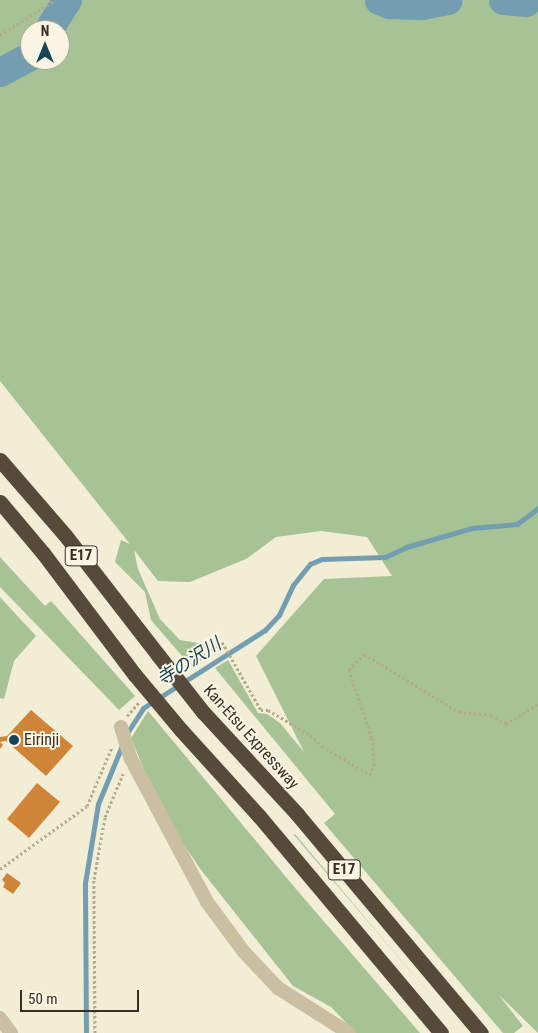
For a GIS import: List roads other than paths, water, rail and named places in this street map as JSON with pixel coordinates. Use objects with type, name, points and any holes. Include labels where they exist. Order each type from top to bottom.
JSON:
[{"type":"highway","name":"Kan-Etsu Expressway","points":[[0,460],[40,505],[203,712],[297,814],[481,1033]]},
{"type":"highway","name":"E17","points":[[0,502],[43,552],[136,675],[181,730],[259,816],[441,1033]]},
{"type":"street","points":[[121,729],[129,756],[207,902],[244,952],[278,988],[349,1033]]},
{"type":"street","points":[[0,1018],[11,1033]]},
{"type":"waterway","points":[[54,20],[67,0]]},
{"type":"waterway","points":[[379,0],[389,4],[422,5],[448,0]]},
{"type":"waterway","points":[[503,0],[526,2]]},
{"type":"waterway","points":[[526,2],[530,0]]},
{"type":"waterway","points":[[0,72],[20,61]]},
{"type":"waterway","name":"寺の沢川","points":[[127,733],[143,708],[265,630],[279,615],[293,585],[310,564],[322,559],[385,557],[406,547],[472,528],[517,524],[538,508]]},
{"type":"waterway","name":"寺の沢川","points":[[86,1033],[85,883],[98,804],[123,743]]},
{"type":"place","name":"Eirinji","points":[[14,740]]}]
